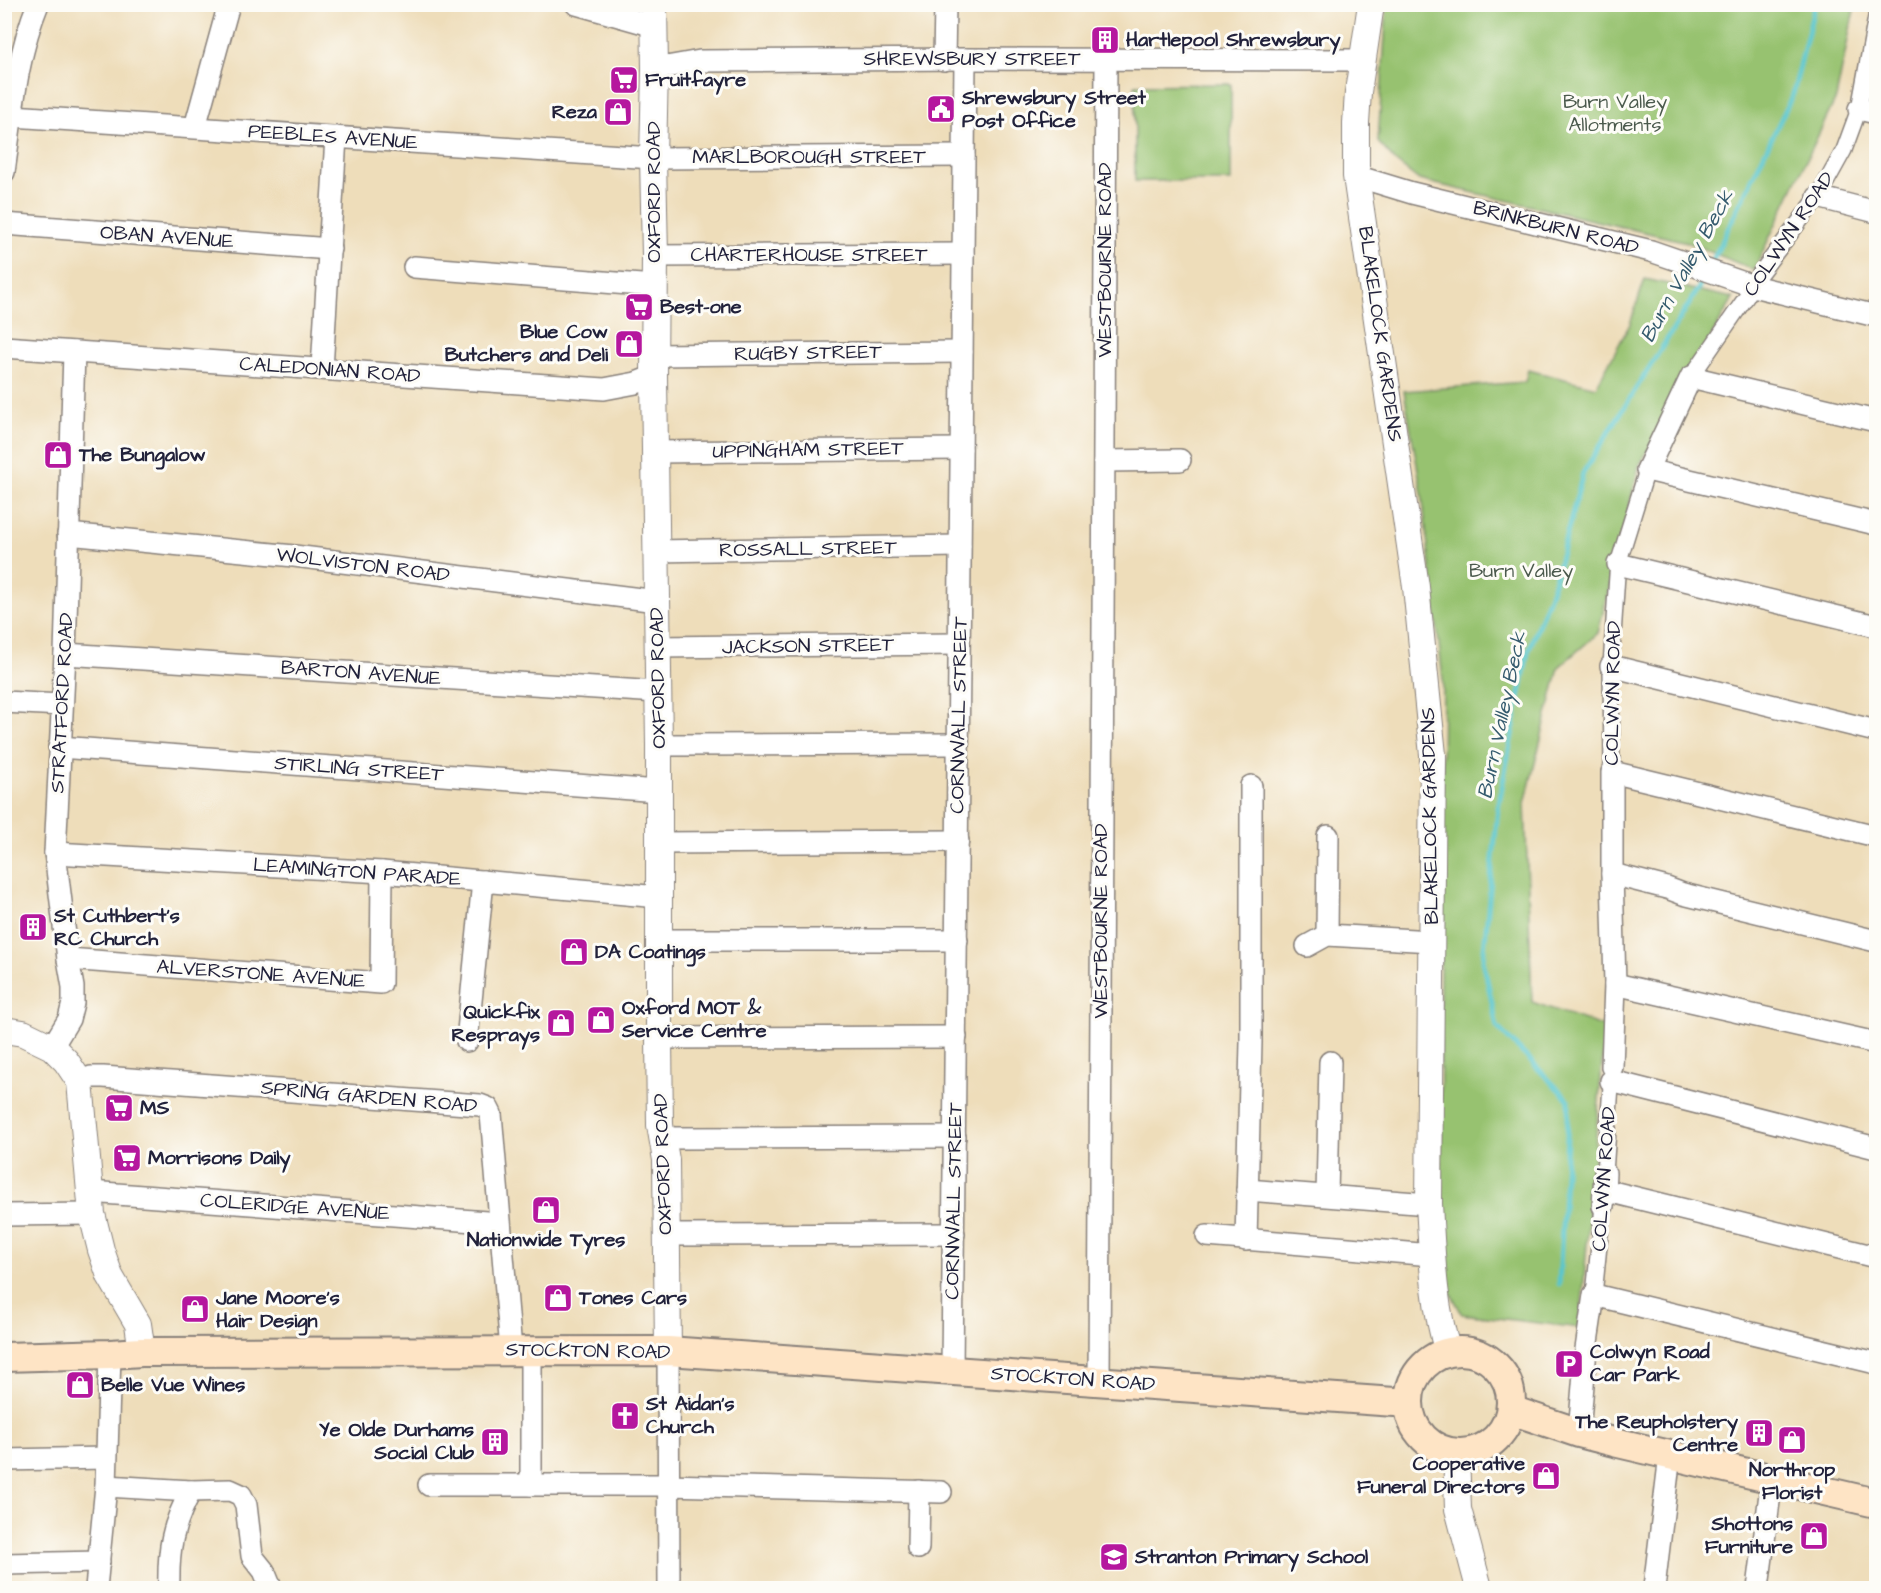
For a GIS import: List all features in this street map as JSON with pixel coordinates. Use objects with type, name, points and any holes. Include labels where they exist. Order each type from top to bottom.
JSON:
[{"type":"main road","points":[[1465,1350],[1481,1354],[1495,1364],[1506,1377],[1511,1393],[1511,1410],[1506,1425],[1485,1447],[1471,1452],[1456,1453],[1428,1442],[1418,1431],[1411,1418],[1409,1403],[1410,1389],[1415,1376],[1424,1365],[1448,1352],[1465,1350]]},
{"type":"main road","name":"STOCKTON ROAD","points":[[4,1357],[142,1352],[668,1351],[1409,1403]]},
{"type":"main road","points":[[1511,1410],[1579,1434],[1876,1503]]},
{"type":"street","points":[[4,172],[20,66],[38,4]]},
{"type":"street","points":[[195,127],[229,4]]},
{"type":"street","points":[[576,4],[654,15]]},
{"type":"street","name":"CORNWALL STREET","points":[[945,4],[954,59],[964,156],[952,1370]]},
{"type":"street","name":"BLAKELOCK GARDENS","points":[[1371,4],[1361,60],[1356,123],[1356,176],[1410,544],[1433,755],[1429,1204],[1439,1324],[1448,1352]]},
{"type":"street","name":"OXFORD ROAD","points":[[654,15],[659,1038],[660,1125],[666,1160],[668,1351]]},
{"type":"street","name":"COLWYN ROAD","points":[[1579,1434],[1604,1189],[1612,1074],[1615,984],[1611,666],[1618,564],[1647,470],[1691,377],[1758,276],[1818,197],[1868,111],[1876,17]]},
{"type":"street","name":"WESTBOURNE ROAD","points":[[1099,1381],[1106,59]]},
{"type":"street","name":"SHREWSBURY STREET","points":[[655,69],[700,60],[1361,60]]},
{"type":"street","name":"PEEBLES AVENUE","points":[[12,116],[653,158]]},
{"type":"street","points":[[322,369],[336,137]]},
{"type":"street","name":"MARLBOROUGH STREET","points":[[653,158],[964,156]]},
{"type":"street","name":"BRINKBURN ROAD","points":[[1356,176],[1412,194],[1650,251],[1753,286],[1876,316]]},
{"type":"street","points":[[1818,197],[1876,212]]},
{"type":"street","name":"OBAN AVENUE","points":[[4,224],[330,249]]},
{"type":"street","name":"CHARTERHOUSE STREET","points":[[655,256],[963,254]]},
{"type":"street","points":[[414,267],[654,286]]},
{"type":"street","name":"CALEDONIAN ROAD","points":[[4,347],[604,390],[636,383],[654,366]]},
{"type":"street","name":"STRATFORD ROAD","points":[[52,1047],[69,1019],[73,1003],[73,987],[55,853],[65,654],[74,352]]},
{"type":"street","name":"RUGBY STREET","points":[[654,366],[962,352]]},
{"type":"street","points":[[1691,377],[1876,421]]},
{"type":"street","name":"UPPINGHAM STREET","points":[[655,452],[961,449]]},
{"type":"street","points":[[1104,461],[1180,460]]},
{"type":"street","points":[[1647,470],[1876,524]]},
{"type":"street","name":"WOLVISTON ROAD","points":[[68,534],[294,556],[657,601]]},
{"type":"street","name":"ROSSALL STREET","points":[[656,551],[960,546]]},
{"type":"street","points":[[1618,564],[1876,626]]},
{"type":"street","name":"JACKSON STREET","points":[[657,647],[959,644]]},
{"type":"street","name":"BARTON AVENUE","points":[[65,654],[658,692]]},
{"type":"street","points":[[1611,666],[1876,732]]},
{"type":"street","points":[[4,702],[61,705]]},
{"type":"street","points":[[658,745],[958,744]]},
{"type":"street","name":"STIRLING STREET","points":[[59,747],[659,791]]},
{"type":"street","points":[[1612,772],[1876,836]]},
{"type":"street","points":[[1246,1239],[1251,1042],[1251,786]]},
{"type":"street","points":[[1328,836],[1328,935]]},
{"type":"street","points":[[659,843],[958,841]]},
{"type":"street","name":"LEAMINGTON PARADE","points":[[55,853],[382,872],[659,897]]},
{"type":"street","name":"ALVERSTONE AVENUE","points":[[68,959],[381,983],[382,872]]},
{"type":"street","points":[[1612,874],[1683,894],[1876,941]]},
{"type":"street","points":[[467,1041],[483,881]]},
{"type":"street","points":[[1307,946],[1328,935],[1432,941]]},
{"type":"street","points":[[659,940],[957,940]]},
{"type":"street","points":[[1615,984],[1876,1043]]},
{"type":"street","points":[[4,1030],[23,1033],[52,1047],[66,1060],[80,1082],[91,1203],[101,1250],[110,1276],[138,1324],[142,1352]]},
{"type":"street","points":[[659,1038],[956,1037]]},
{"type":"street","points":[[1327,1196],[1330,1062]]},
{"type":"street","points":[[1612,1074],[1876,1148]]},
{"type":"street","name":"SPRING GARDEN ROAD","points":[[80,1082],[91,1077],[103,1077],[480,1105],[488,1108],[491,1114],[500,1223],[521,1350],[531,1485]]},
{"type":"street","points":[[662,1138],[955,1137]]},
{"type":"street","points":[[1604,1189],[1876,1257]]},
{"type":"street","points":[[1247,1190],[1429,1204]]},
{"type":"street","name":"COLERIDGE AVENUE","points":[[4,1215],[91,1203],[500,1223]]},
{"type":"street","points":[[666,1235],[954,1234]]},
{"type":"street","points":[[1207,1236],[1432,1255]]},
{"type":"street","points":[[1594,1295],[1876,1363]]},
{"type":"street","points":[[668,1351],[669,1588]]},
{"type":"street","points":[[96,1588],[106,1486],[110,1354]]},
{"type":"street","points":[[1456,1453],[1458,1509],[1479,1588]]},
{"type":"street","points":[[1654,1588],[1670,1455]]},
{"type":"street","points":[[4,1460],[106,1458]]},
{"type":"street","points":[[1758,1588],[1772,1478]]},
{"type":"street","points":[[429,1485],[668,1485],[940,1492]]},
{"type":"street","points":[[106,1486],[191,1491],[230,1490],[241,1495],[246,1505],[252,1556],[264,1571],[271,1588]]},
{"type":"street","points":[[168,1588],[168,1557],[174,1529],[191,1491]]},
{"type":"street","points":[[918,1548],[919,1491]]},
{"type":"street","points":[[4,1564],[99,1562]]},
{"type":"green space","name":"Burn Valley Allotments","points":[[1387,5],[1855,5],[1836,98],[1754,270],[1687,242],[1419,180],[1396,162],[1378,142]]},
{"type":"green space","points":[[1231,84],[1231,181],[1135,181],[1135,85]]},
{"type":"green space","name":"Burn Valley","points":[[1645,279],[1733,298],[1639,466],[1598,633],[1559,667],[1525,803],[1532,1002],[1605,1027],[1580,1328],[1462,1314],[1442,1277],[1440,985],[1443,680],[1422,493],[1404,391],[1525,382],[1528,370],[1596,387],[1630,324]]},
{"type":"waterway","name":"Burn Valley Beck","points":[[1710,266],[1793,94],[1815,4]]},
{"type":"waterway","name":"Burn Valley Beck","points":[[1559,1284],[1569,1100],[1497,1027],[1483,960],[1498,808],[1528,652],[1553,586],[1583,473],[1706,274]]},
{"type":"place","name":"Hartlepool Shrewsbury","points":[[1105,40]]},
{"type":"place","name":"Fruitfayre","points":[[624,80]]},
{"type":"place","name":"Shrewsbury Street Post Office","points":[[941,109]]},
{"type":"place","name":"Reza","points":[[618,112]]},
{"type":"place","name":"Best-one","points":[[639,307]]},
{"type":"place","name":"Blue Cow Butchers and Deli","points":[[629,344]]},
{"type":"place","name":"The Bungalow","points":[[58,455]]},
{"type":"place","name":"St Cuthbert's RC Church","points":[[33,927]]},
{"type":"place","name":"DA Coatings","points":[[574,952]]},
{"type":"place","name":"Oxford MOT & Service Centre","points":[[601,1020]]},
{"type":"place","name":"Quickfix Resprays","points":[[561,1023]]},
{"type":"place","name":"MS","points":[[119,1108]]},
{"type":"place","name":"Morrisons Daily","points":[[127,1158]]},
{"type":"place","name":"Nationwide Tyres","points":[[546,1210]]},
{"type":"place","name":"Tones Cars","points":[[558,1298]]},
{"type":"place","name":"Jane Moore's Hair Design","points":[[195,1309]]},
{"type":"place","name":"Colwyn Road Car Park","points":[[1569,1364]]},
{"type":"place","name":"Belle Vue Wines","points":[[80,1385]]},
{"type":"place","name":"St Aidan's Church","points":[[625,1416]]},
{"type":"place","name":"The Reupholstery Centre","points":[[1759,1433]]},
{"type":"place","name":"Northrop Florist","points":[[1792,1440]]},
{"type":"place","name":"Ye Olde Durhams Social Club","points":[[495,1442]]},
{"type":"place","name":"Cooperative Funeral Directors","points":[[1546,1476]]},
{"type":"place","name":"Shottons Furniture","points":[[1814,1536]]},
{"type":"place","name":"Stranton Primary School","points":[[1114,1557]]}]
